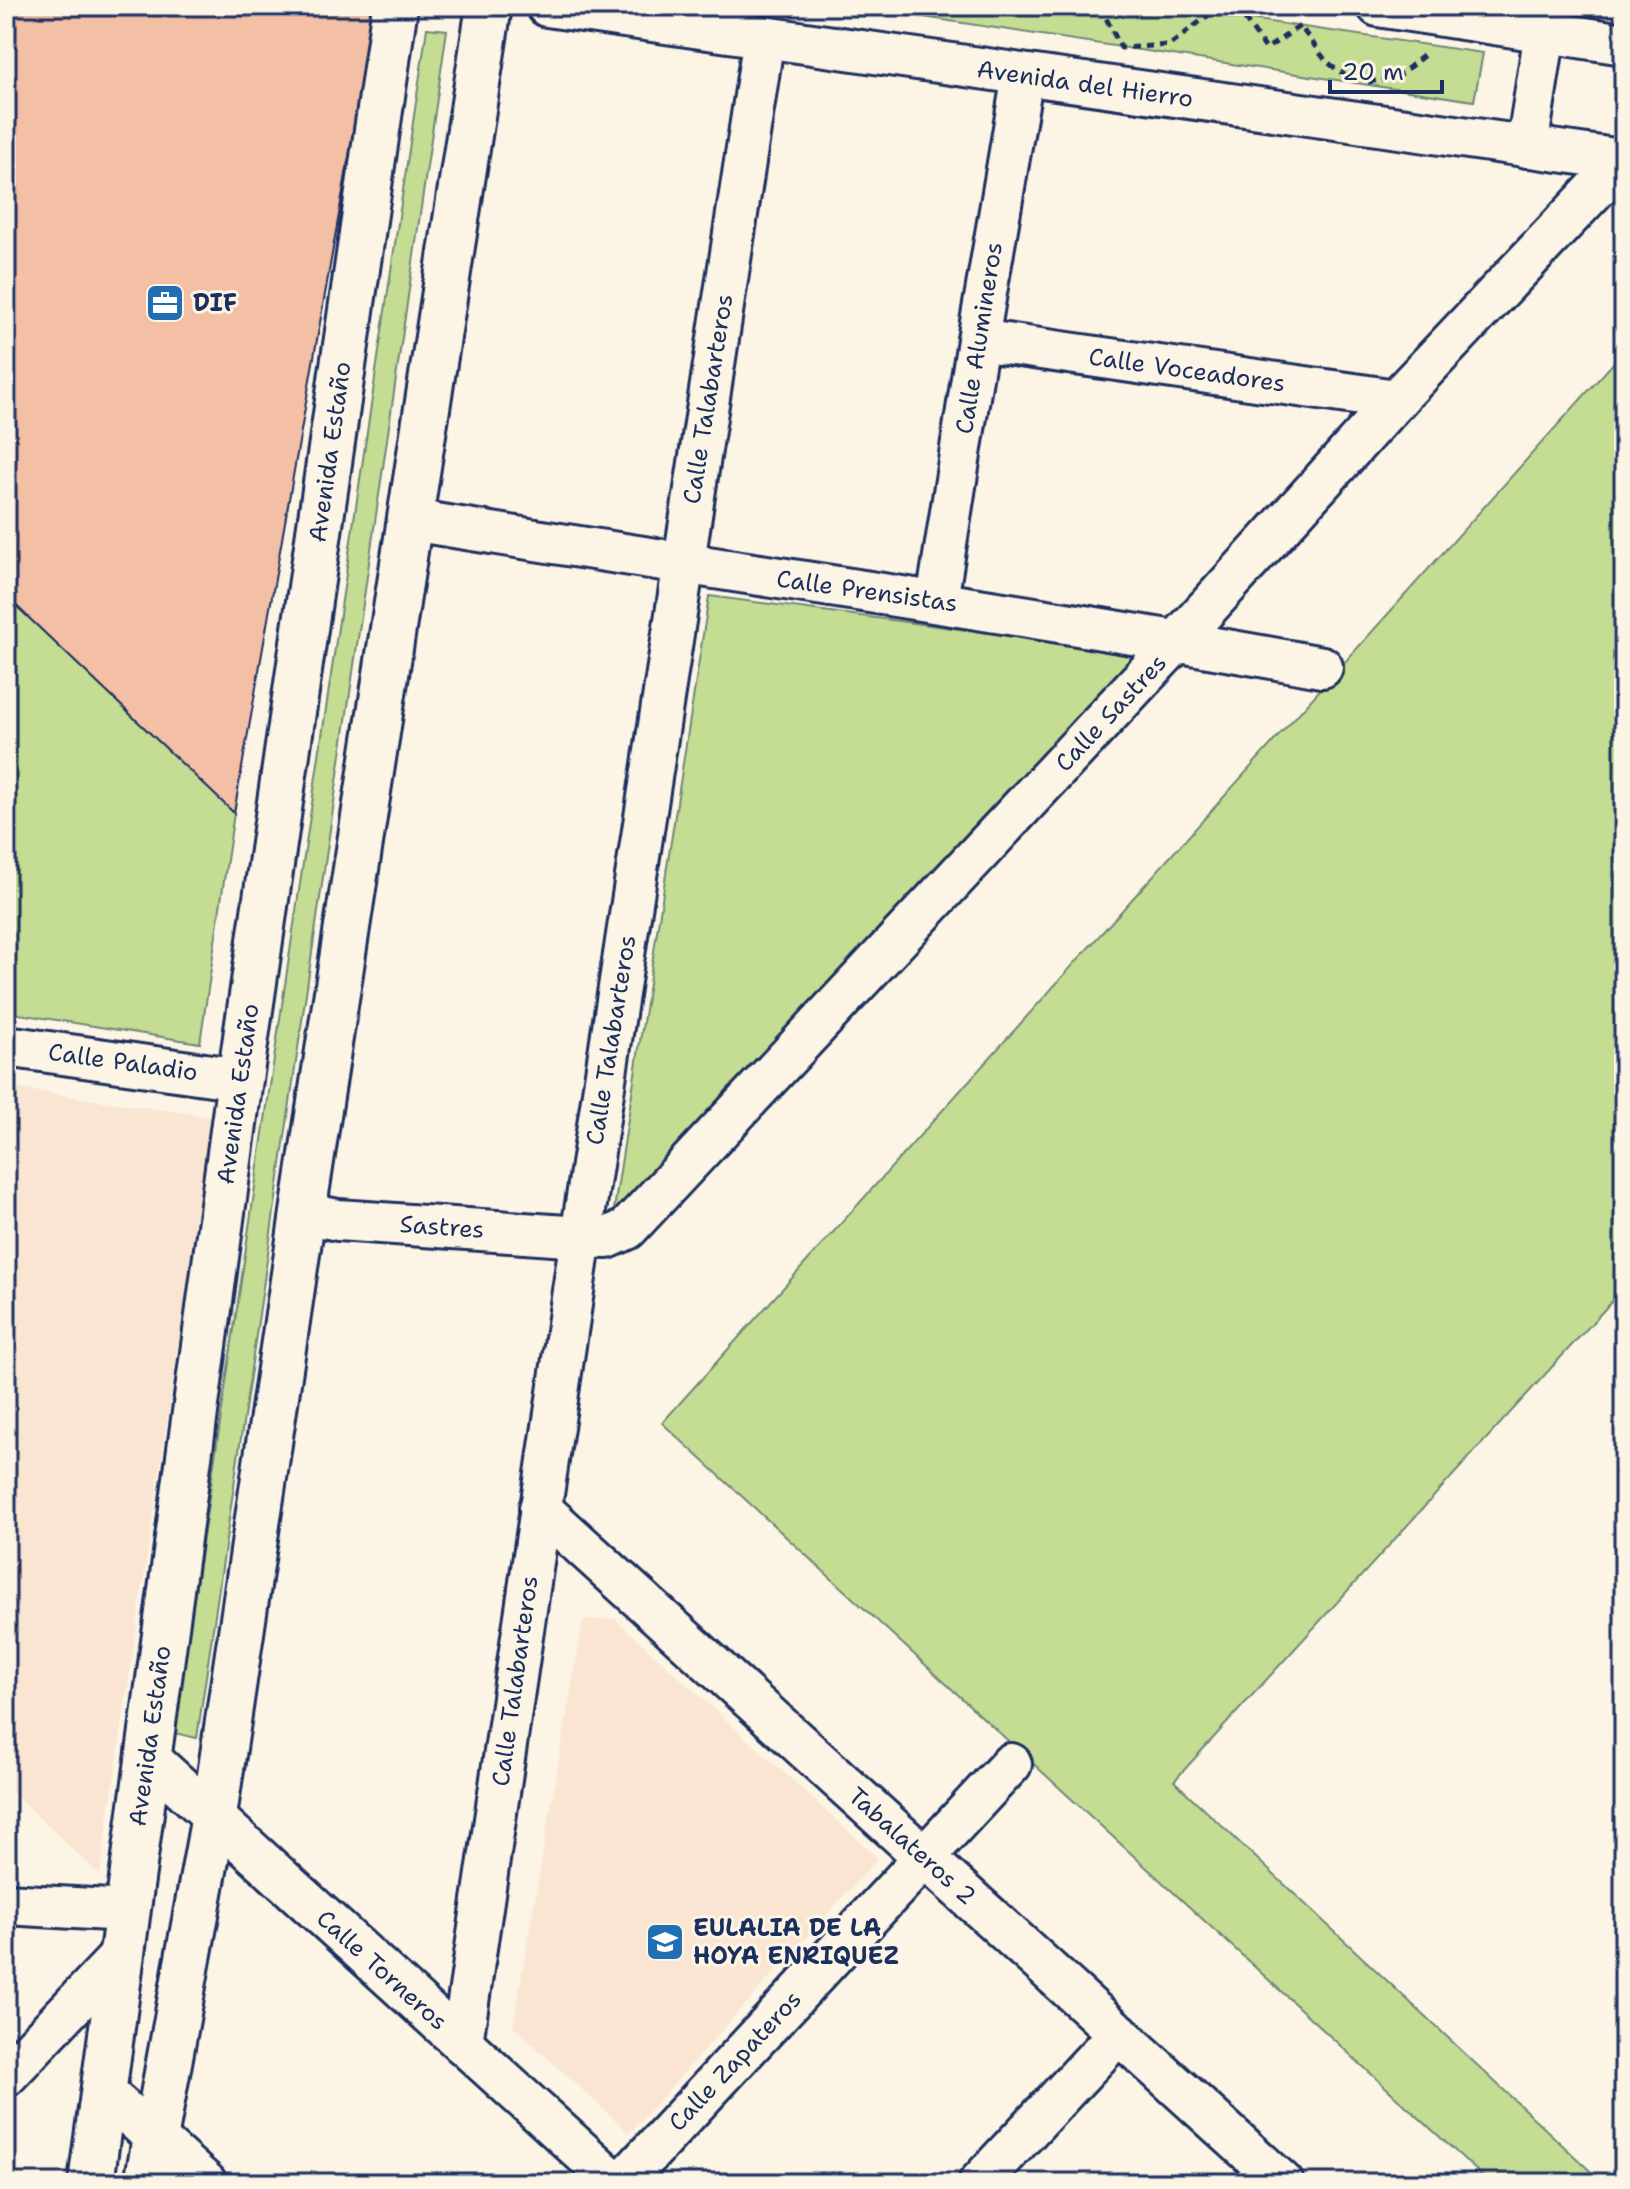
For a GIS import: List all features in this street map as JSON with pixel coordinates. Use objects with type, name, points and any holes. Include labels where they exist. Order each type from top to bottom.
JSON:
[{"type":"main road","name":"Avenida Estaño","points":[[91,2183],[240,1079],[395,6]]},
{"type":"main road","points":[[147,2183],[153,2136],[214,1816],[303,1213],[489,6]]},
{"type":"street","name":"Avenida del Hierro","points":[[547,6],[1623,160]]},
{"type":"street","points":[[1378,6],[1466,19],[1548,19],[1624,44]]},
{"type":"street","points":[[1527,147],[1548,19]]},
{"type":"street","name":"Calle Talabarteros","points":[[462,2043],[682,564],[764,37]]},
{"type":"street","name":"Calle Alumineros","points":[[937,601],[1023,75]]},
{"type":"street","name":"Calle Sastres","points":[[581,1237],[607,1238],[627,1229],[652,1205],[1178,640],[1396,400],[1623,160]]},
{"type":"street","name":"Calle Voceadores","points":[[978,340],[1396,400]]},
{"type":"street","name":"Calle Prensistas","points":[[411,520],[937,601],[1322,667]]},
{"type":"street","name":"Calle Paladio","points":[[6,1046],[240,1079]]},
{"type":"street","name":"Sastres","points":[[303,1213],[338,1220],[581,1237]]},
{"type":"street","name":"Tabalateros 2","points":[[540,1508],[1283,2183]]},
{"type":"street","name":"Calle Torneros","points":[[148,1757],[616,2183]]},
{"type":"street","name":"Calle Zapateros","points":[[622,2183],[1011,1764]]},
{"type":"street","points":[[6,1904],[126,1911]]},
{"type":"street","points":[[6,2076],[120,1956]]},
{"type":"street","points":[[979,2183],[1119,2033]]},
{"type":"street","points":[[103,2091],[206,2183]]},
{"type":"path","points":[[1100,6],[1121,48],[1170,45],[1211,13],[1244,18],[1266,49],[1300,26],[1326,61],[1355,84],[1396,78],[1466,19]]},
{"type":"shaded area","points":[[6,1087],[212,1117],[100,1875],[6,1787]]},
{"type":"shaded area","name":"EULALIA DE LA HOYA ENRIQUEZ","points":[[615,1619],[878,1858],[629,2133],[513,2026],[583,1620]]},
{"type":"green space","points":[[851,6],[1160,6],[1483,53],[1474,101]]},
{"type":"green space","points":[[427,28],[447,30],[197,1738],[174,1733]]},
{"type":"green space","points":[[1624,351],[1624,1288],[1174,1781],[1603,2183],[1490,2183],[662,1423]]},
{"type":"green space","points":[[6,596],[234,813],[200,1043],[6,1012]]},
{"type":"green space","points":[[709,596],[1140,653],[613,1216]]},
{"type":"building","name":"DIF","points":[[6,6],[352,6],[375,9],[234,813],[6,596]]},
{"type":"place","name":"DIF","points":[[165,303]]},
{"type":"place","name":"EULALIA DE LA HOYA ENRIQUEZ","points":[[665,1942]]}]
